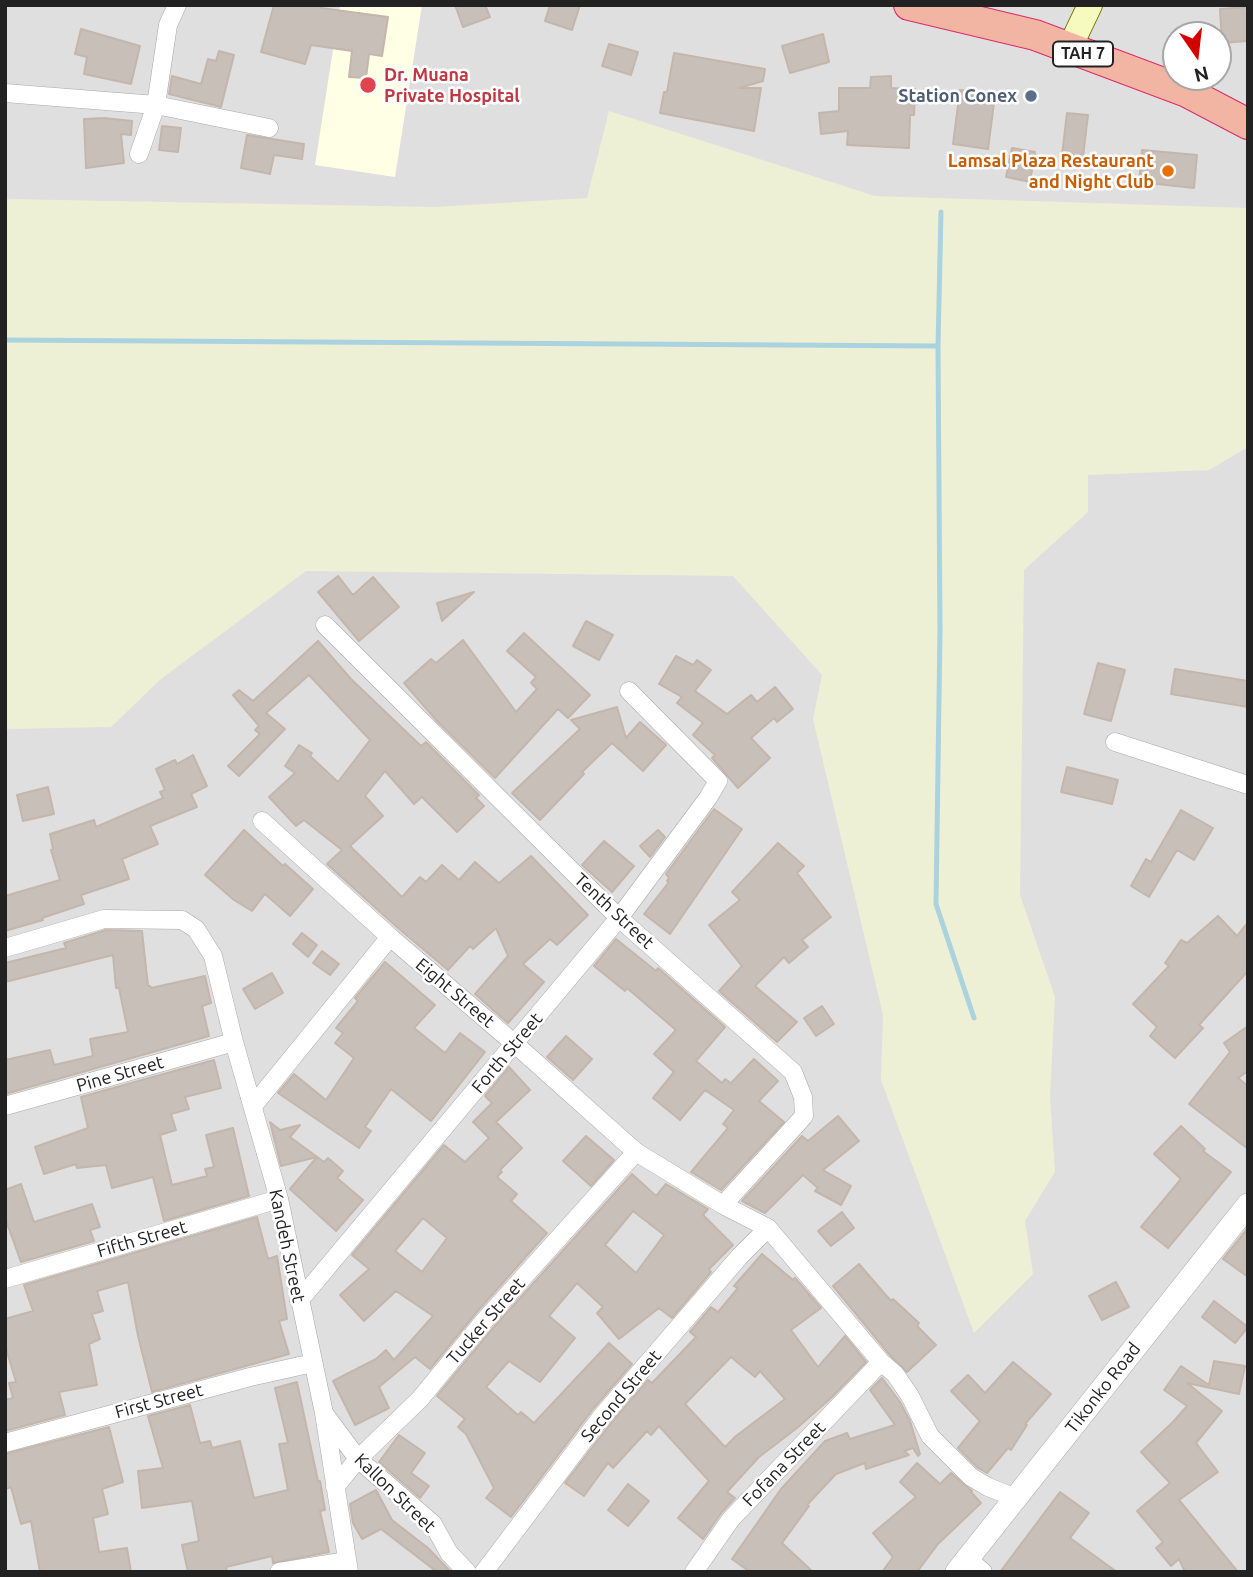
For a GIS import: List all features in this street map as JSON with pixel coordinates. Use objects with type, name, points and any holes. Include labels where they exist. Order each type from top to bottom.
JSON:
[{"type":"highway","name":"TAH 7","points":[[909,5],[996,14],[1035,36],[1187,92],[1248,124]]},
{"type":"main road","points":[[1069,48],[1090,5]]},
{"type":"street","points":[[139,154],[156,104],[168,25],[177,5]]},
{"type":"street","points":[[5,93],[156,104],[269,128]]},
{"type":"street","name":"Tenth Street","points":[[325,625],[618,918],[793,1072],[803,1097],[804,1116],[723,1205]]},
{"type":"street","name":"Forth Street","points":[[299,1301],[618,918],[708,799],[718,781],[629,691]]},
{"type":"street","points":[[1115,742],[1248,785]]},
{"type":"street","name":"Eight Street","points":[[262,821],[636,1152],[723,1205],[768,1228]]},
{"type":"street","name":"Kandeh Street","points":[[5,948],[104,919],[182,920],[195,929],[213,956],[234,1042],[279,1199],[324,1413],[348,1567]]},
{"type":"street","points":[[253,1106],[390,937]]},
{"type":"street","name":"Pine Street","points":[[5,1106],[234,1042]]},
{"type":"street","name":"Tucker Street","points":[[335,1487],[358,1459],[420,1399],[485,1321],[636,1152]]},
{"type":"street","name":"Fifth Street","points":[[5,1279],[279,1199]]},
{"type":"street","name":"Tikonko Road","points":[[969,1567],[1016,1498],[1248,1205]]},
{"type":"street","points":[[768,1228],[881,1362],[895,1374],[910,1396],[930,1436],[971,1477],[988,1488],[1016,1498]]},
{"type":"street","name":"Second Street","points":[[484,1572],[602,1416],[740,1256],[768,1228]]},
{"type":"street","name":"Fofana Street","points":[[694,1572],[731,1519],[881,1362]]},
{"type":"street","name":"First Street","points":[[5,1443],[250,1377],[313,1363]]},
{"type":"street","name":"Kallon Street","points":[[324,1413],[358,1459],[433,1524],[449,1553],[467,1572]]},
{"type":"street","points":[[279,1572],[348,1567]]},
{"type":"shaded area","points":[[5,5],[1248,5],[1248,1572],[5,1572]]},
{"type":"shaded area","name":"Dr. Muana Private Hospital","points":[[340,5],[422,5],[395,177],[315,165]]},
{"type":"shaded area","points":[[609,111],[875,196],[1248,208],[1248,447],[1209,470],[1088,475],[1088,512],[1024,570],[1020,895],[1055,997],[1050,1097],[1055,1172],[1025,1221],[1033,1274],[974,1333],[881,1080],[883,1015],[813,719],[822,675],[733,576],[306,571],[161,679],[111,727],[5,729],[5,199],[434,207],[587,198]]},
{"type":"building","points":[[274,5],[322,5],[321,8],[388,17],[382,56],[369,54],[366,78],[349,77],[352,51],[311,45],[305,64],[261,52]]},
{"type":"building","points":[[455,5],[485,5],[490,17],[463,27]]},
{"type":"building","points":[[550,5],[580,5],[572,30],[545,21]]},
{"type":"building","points":[[1248,7],[1248,41],[1232,42],[1232,21],[1221,21],[1220,9]]},
{"type":"building","points":[[81,29],[140,46],[131,84],[84,74],[87,57],[75,54]]},
{"type":"building","points":[[823,34],[829,62],[790,73],[782,46]]},
{"type":"building","points":[[609,44],[638,52],[631,75],[602,66]]},
{"type":"building","points":[[219,51],[234,55],[221,107],[169,94],[172,76],[201,84],[208,59],[216,61]]},
{"type":"building","points":[[674,53],[765,69],[763,81],[739,88],[761,88],[754,131],[660,113]]},
{"type":"building","points":[[891,76],[891,88],[915,89],[914,115],[910,115],[909,148],[847,145],[848,131],[821,134],[819,113],[839,111],[839,88],[870,88],[871,77]]},
{"type":"building","points":[[960,90],[995,95],[988,149],[953,144]]},
{"type":"building","points":[[1067,113],[1088,115],[1083,157],[1062,155]]},
{"type":"building","points":[[84,119],[132,121],[131,135],[121,134],[124,163],[86,168]]},
{"type":"building","points":[[162,126],[181,128],[178,152],[159,150]]},
{"type":"building","points":[[247,135],[304,144],[302,159],[274,155],[270,174],[241,168]]},
{"type":"building","points":[[1012,148],[1035,152],[1030,182],[1006,177]]},
{"type":"building","points":[[1142,150],[1197,155],[1194,188],[1139,182]]},
{"type":"building","points":[[338,576],[353,595],[373,577],[399,607],[359,641],[318,592]]},
{"type":"building","points":[[474,592],[442,621],[437,603]]},
{"type":"building","points":[[586,621],[613,635],[599,660],[573,646]]},
{"type":"building","points":[[524,633],[590,695],[568,718],[558,709],[495,778],[437,721],[404,683],[431,659],[436,663],[463,640],[516,712],[537,689],[531,683],[536,677],[507,651]]},
{"type":"building","points":[[318,641],[351,679],[421,746],[426,742],[479,795],[476,798],[484,806],[457,832],[422,797],[414,804],[385,771],[365,796],[383,816],[350,846],[402,897],[420,877],[426,882],[442,865],[459,880],[475,862],[499,883],[531,856],[588,915],[557,945],[550,939],[523,964],[544,982],[508,1023],[475,994],[508,956],[496,928],[473,949],[470,946],[448,970],[327,864],[342,850],[304,820],[296,826],[269,797],[295,773],[285,766],[299,745],[312,753],[310,756],[338,782],[370,740],[309,675],[266,713],[285,729],[239,776],[228,766],[260,734],[255,730],[259,726],[233,695],[239,690],[253,701]]},
{"type":"building","points":[[676,656],[693,665],[697,660],[711,670],[695,691],[727,714],[751,695],[757,702],[775,687],[793,709],[777,722],[774,718],[751,738],[770,758],[738,788],[712,758],[715,755],[693,735],[703,723],[677,703],[682,697],[659,684]]},
{"type":"building","points":[[1098,663],[1125,670],[1111,721],[1084,714]]},
{"type":"building","points":[[1175,669],[1248,681],[1248,707],[1171,694]]},
{"type":"building","points":[[617,707],[626,738],[640,722],[666,745],[643,771],[612,743],[582,772],[584,774],[540,820],[512,793],[580,729],[571,720]]},
{"type":"building","points":[[193,755],[207,786],[191,794],[197,807],[150,826],[158,844],[122,859],[129,879],[81,895],[84,904],[5,931],[5,896],[60,880],[51,850],[50,834],[94,820],[96,827],[163,798],[160,792],[165,790],[156,769],[175,760],[177,764]]},
{"type":"building","points":[[1067,767],[1118,780],[1112,804],[1061,792]]},
{"type":"building","points":[[48,787],[54,814],[23,821],[17,795]]},
{"type":"building","points":[[714,809],[742,829],[670,934],[644,914],[669,882],[666,874]]},
{"type":"building","points":[[1181,810],[1213,828],[1194,860],[1177,850],[1149,897],[1131,886],[1146,859],[1151,862]]},
{"type":"building","points":[[244,830],[313,889],[290,916],[265,894],[252,911],[234,900],[205,875]]},
{"type":"building","points":[[658,830],[665,837],[650,857],[640,846]]},
{"type":"building","points":[[604,841],[634,866],[612,892],[582,865]]},
{"type":"building","points":[[778,843],[804,866],[797,873],[831,917],[802,940],[808,947],[789,963],[784,957],[755,986],[797,1022],[777,1042],[719,991],[742,966],[709,925],[740,900],[732,892]]},
{"type":"building","points":[[1218,916],[1237,936],[1248,922],[1248,971],[1199,1025],[1203,1028],[1175,1058],[1150,1036],[1157,1027],[1133,1004],[1169,966],[1165,963],[1181,940],[1187,943]]},
{"type":"building","points":[[106,930],[142,931],[148,986],[151,988],[205,976],[211,1003],[202,1006],[209,1036],[5,1094],[5,1060],[50,1050],[54,1065],[93,1056],[90,1039],[128,1032],[119,988],[116,988],[113,955],[5,982],[5,963],[66,948],[64,943]]},
{"type":"building","points":[[302,933],[317,945],[308,957],[293,944]]},
{"type":"building","points":[[616,939],[656,971],[658,968],[725,1027],[696,1061],[722,1083],[725,1079],[731,1083],[754,1059],[778,1081],[759,1101],[784,1122],[721,1190],[691,1172],[728,1128],[723,1124],[734,1110],[705,1090],[680,1120],[653,1098],[674,1072],[654,1054],[676,1030],[627,988],[625,991],[594,966]]},
{"type":"building","points":[[322,951],[339,964],[330,975],[313,963]]},
{"type":"building","points":[[385,962],[435,1005],[414,1028],[445,1053],[460,1033],[485,1052],[431,1121],[391,1089],[365,1127],[371,1131],[359,1148],[278,1093],[294,1074],[326,1100],[354,1058],[335,1043],[343,1033],[336,1028],[358,1001],[355,998]]},
{"type":"building","points":[[272,973],[283,993],[255,1009],[243,989]]},
{"type":"building","points":[[822,1006],[834,1024],[816,1036],[804,1018]]},
{"type":"building","points":[[1248,1026],[1248,1071],[1238,1078],[1248,1086],[1248,1149],[1189,1104],[1230,1052],[1224,1043]]},
{"type":"building","points":[[566,1036],[592,1059],[573,1080],[547,1057]]},
{"type":"building","points":[[214,1060],[221,1088],[185,1097],[189,1109],[171,1114],[176,1130],[160,1135],[172,1185],[207,1176],[205,1169],[214,1167],[206,1135],[233,1128],[249,1196],[164,1221],[153,1177],[112,1188],[106,1165],[77,1168],[76,1164],[44,1174],[35,1147],[88,1128],[81,1097]]},
{"type":"building","points":[[509,1067],[530,1090],[496,1122],[522,1148],[500,1170],[502,1172],[497,1177],[517,1194],[511,1201],[547,1233],[430,1369],[415,1357],[379,1387],[389,1408],[355,1425],[333,1381],[376,1359],[386,1350],[394,1360],[433,1316],[396,1291],[364,1321],[340,1295],[369,1269],[352,1255],[444,1145],[465,1162],[489,1138],[473,1122],[492,1103],[485,1096]],"holes":[[[423,1218],[447,1238],[422,1272],[395,1251]]]},
{"type":"building","points":[[838,1116],[859,1141],[823,1170],[851,1186],[841,1205],[815,1191],[818,1188],[803,1175],[765,1213],[742,1201],[802,1136],[808,1141]]},
{"type":"building","points":[[270,1122],[280,1130],[300,1125],[290,1137],[324,1162],[328,1158],[343,1171],[337,1178],[363,1200],[336,1231],[290,1189],[317,1157],[281,1166]]},
{"type":"building","points":[[1181,1126],[1205,1149],[1203,1151],[1231,1172],[1168,1248],[1141,1227],[1181,1179],[1154,1154]]},
{"type":"building","points":[[586,1136],[614,1160],[591,1186],[563,1161]]},
{"type":"building","points":[[632,1174],[656,1196],[666,1184],[708,1209],[703,1215],[733,1245],[709,1269],[711,1272],[672,1318],[659,1308],[619,1339],[597,1313],[603,1307],[577,1283],[549,1316],[575,1338],[540,1382],[509,1361],[486,1387],[518,1415],[521,1412],[534,1423],[609,1343],[632,1364],[593,1409],[511,1517],[486,1498],[494,1488],[466,1434],[458,1427],[465,1419],[437,1396],[493,1328]],"holes":[[[633,1211],[664,1235],[636,1273],[605,1245]]]},
{"type":"building","points":[[21,1184],[34,1222],[92,1204],[100,1227],[90,1230],[94,1241],[21,1262],[5,1218],[5,1190]]},
{"type":"building","points":[[842,1212],[854,1228],[831,1246],[818,1231]]},
{"type":"building","points":[[257,1217],[268,1259],[277,1256],[287,1319],[279,1321],[289,1354],[152,1392],[128,1282],[97,1291],[103,1311],[92,1314],[100,1339],[89,1344],[97,1385],[59,1392],[65,1415],[5,1431],[5,1400],[13,1398],[9,1383],[16,1382],[5,1345],[5,1319],[33,1311],[24,1285]]},
{"type":"building","points":[[1248,1228],[1248,1277],[1223,1259]]},
{"type":"building","points":[[762,1254],[793,1280],[795,1278],[821,1308],[791,1330],[818,1367],[845,1336],[866,1362],[832,1397],[759,1457],[727,1492],[735,1498],[703,1539],[678,1518],[709,1481],[659,1426],[651,1435],[647,1431],[613,1468],[608,1463],[584,1496],[565,1483],[648,1380],[652,1383],[696,1337],[690,1332],[711,1307],[718,1312],[738,1288],[734,1286]],"holes":[[[731,1357],[755,1377],[760,1371],[785,1399],[725,1447],[685,1404]]]},
{"type":"building","points":[[859,1264],[891,1301],[893,1299],[919,1323],[917,1326],[936,1345],[907,1372],[833,1286]]},
{"type":"building","points":[[1116,1282],[1129,1307],[1102,1320],[1089,1296]]},
{"type":"building","points":[[1214,1301],[1248,1327],[1235,1343],[1202,1317]]},
{"type":"building","points":[[1214,1361],[1245,1366],[1239,1394],[1187,1383],[1222,1411],[1196,1443],[1218,1472],[1179,1500],[1238,1572],[1185,1572],[1179,1559],[1171,1566],[1156,1548],[1163,1542],[1137,1511],[1170,1483],[1141,1452],[1187,1406],[1164,1390],[1181,1366],[1209,1385]]},
{"type":"building","points":[[1013,1362],[1051,1394],[1025,1424],[1027,1425],[1011,1450],[1008,1448],[987,1473],[958,1448],[980,1421],[951,1391],[968,1375],[985,1393]]},
{"type":"building","points":[[882,1378],[910,1421],[920,1454],[918,1456],[913,1448],[904,1451],[909,1455],[866,1469],[865,1463],[836,1474],[807,1505],[809,1506],[782,1543],[813,1572],[750,1572],[732,1559],[781,1489],[825,1441],[847,1433],[850,1439],[895,1425],[870,1390]]},
{"type":"building","points":[[297,1382],[320,1481],[325,1510],[320,1511],[329,1552],[273,1563],[272,1556],[226,1567],[227,1572],[188,1572],[182,1545],[199,1541],[192,1501],[142,1508],[138,1471],[163,1468],[148,1416],[190,1405],[200,1443],[210,1441],[212,1448],[240,1441],[254,1498],[288,1490],[279,1444],[288,1443],[275,1388]]},
{"type":"building","points":[[109,1427],[123,1482],[102,1489],[108,1514],[93,1518],[99,1552],[127,1548],[131,1572],[40,1572],[31,1521],[21,1524],[11,1487],[5,1489],[5,1454]]},
{"type":"building","points":[[399,1435],[425,1453],[411,1473],[429,1486],[420,1498],[379,1462]]},
{"type":"building","points":[[917,1463],[940,1484],[951,1473],[972,1491],[981,1503],[938,1544],[917,1572],[882,1572],[893,1557],[873,1533],[916,1497],[900,1482]]},
{"type":"building","points":[[628,1484],[649,1501],[628,1526],[608,1510]]},
{"type":"building","points":[[376,1490],[392,1520],[428,1548],[451,1572],[437,1572],[381,1529],[362,1539],[353,1523],[350,1504]]},
{"type":"building","points":[[1060,1492],[1089,1513],[1070,1538],[1117,1572],[1000,1572]]},
{"type":"waterway","points":[[941,212],[936,904],[974,1018]]},
{"type":"waterway","points":[[5,340],[938,346]]},
{"type":"place","name":"Dr. Muana Private Hospital","points":[[368,85]]},
{"type":"place","name":"Station Conex","points":[[1031,96]]},
{"type":"place","name":"Lamsal Plaza Restaurant and Night Club","points":[[1168,171]]}]
